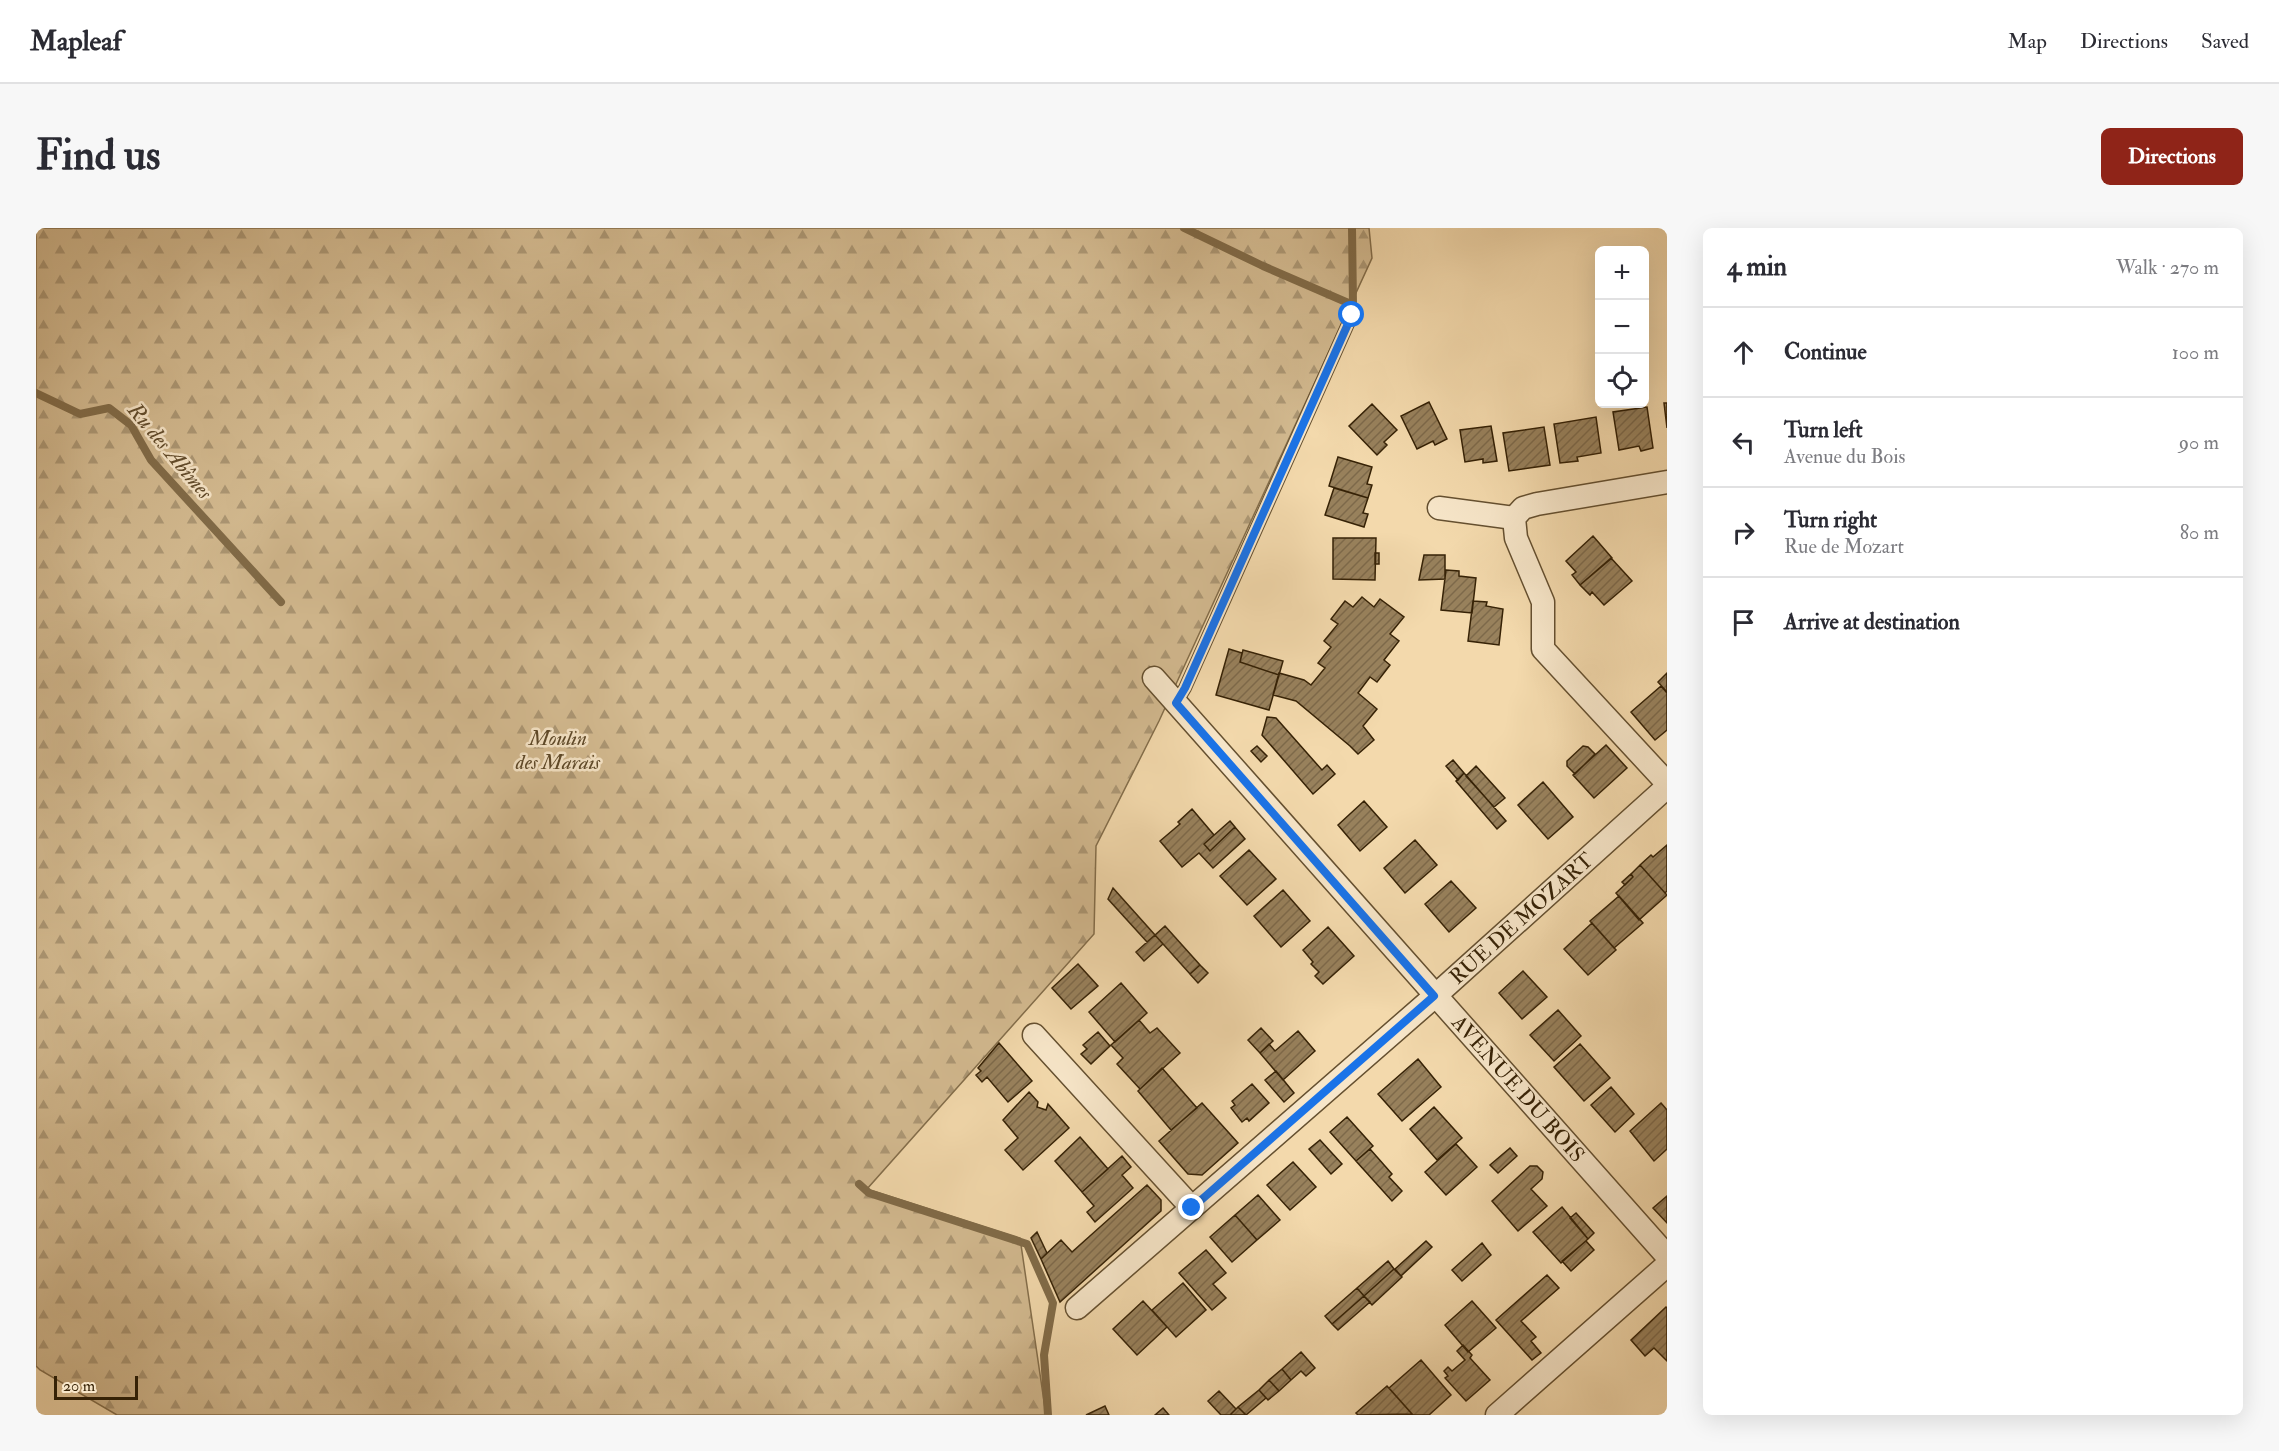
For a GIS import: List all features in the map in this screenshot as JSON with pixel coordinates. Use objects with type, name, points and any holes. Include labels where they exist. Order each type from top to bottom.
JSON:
[{"type":"street","points":[[1667,482],[1537,504],[1523,508],[1514,518],[1516,538],[1543,602],[1543,648],[1667,785]]},
{"type":"street","points":[[1438,508],[1514,518]]},
{"type":"street","name":"AVENUE DU BOIS","points":[[1154,678],[1667,1256]]},
{"type":"street","name":"RUE DE MOZART","points":[[1077,1308],[1434,996],[1667,785]]},
{"type":"street","points":[[1034,1035],[1192,1208]]},
{"type":"street","points":[[1497,1415],[1667,1264]]},
{"type":"lane","points":[[1176,703],[1185,688],[1352,315]]},
{"type":"green space","name":"Moulin des Marais","points":[[36,228],[1369,228],[1372,258],[1159,721],[1096,846],[1094,934],[867,1189],[1020,1238],[1046,1415],[117,1415],[36,1366]]},
{"type":"building","points":[[1429,402],[1447,439],[1435,445],[1433,441],[1417,449],[1401,416]]},
{"type":"building","points":[[1664,403],[1667,403],[1667,428]]},
{"type":"building","points":[[1372,404],[1397,430],[1384,442],[1387,445],[1377,455],[1349,426]]},
{"type":"building","points":[[1647,408],[1653,448],[1641,451],[1639,446],[1619,450],[1613,412]]},
{"type":"building","points":[[1596,417],[1601,453],[1577,457],[1578,461],[1560,463],[1554,424]]},
{"type":"building","points":[[1491,426],[1497,461],[1483,463],[1483,459],[1465,462],[1460,430]]},
{"type":"building","points":[[1544,427],[1550,465],[1509,471],[1503,433]]},
{"type":"building","points":[[1338,457],[1372,467],[1367,484],[1372,485],[1368,498],[1329,486]]},
{"type":"building","points":[[1334,488],[1368,498],[1363,513],[1368,514],[1364,527],[1325,515]]},
{"type":"building","points":[[1593,536],[1612,558],[1580,585],[1572,575],[1576,572],[1566,561]]},
{"type":"building","points":[[1333,538],[1376,538],[1375,580],[1333,579]]},
{"type":"building","points":[[1375,553],[1379,553],[1379,564],[1375,564]]},
{"type":"building","points":[[1424,555],[1445,555],[1445,579],[1419,580]]},
{"type":"building","points":[[1611,558],[1632,581],[1604,605],[1592,592],[1590,595],[1580,585]]},
{"type":"building","points":[[1446,570],[1459,571],[1459,576],[1476,578],[1472,613],[1441,610]]},
{"type":"building","points":[[1362,597],[1374,607],[1380,599],[1404,617],[1390,634],[1399,641],[1384,660],[1390,665],[1377,682],[1370,677],[1358,693],[1377,709],[1363,726],[1374,740],[1358,754],[1296,701],[1273,695],[1279,673],[1304,680],[1311,685],[1325,668],[1318,663],[1331,647],[1324,641],[1338,624],[1331,619],[1345,601],[1353,607]]},
{"type":"building","points":[[1473,601],[1487,602],[1486,606],[1503,609],[1499,645],[1468,641]]},
{"type":"building","points":[[1229,649],[1242,653],[1240,662],[1279,675],[1269,710],[1216,695]]},
{"type":"building","points":[[1243,650],[1283,661],[1279,675],[1240,662]]},
{"type":"building","points":[[1667,673],[1667,692],[1658,682]]},
{"type":"building","points":[[1661,686],[1667,693],[1667,730],[1655,740],[1631,712]]},
{"type":"building","points":[[1267,717],[1276,718],[1322,770],[1327,765],[1335,774],[1313,794],[1262,735]]},
{"type":"building","points":[[1606,745],[1627,768],[1594,798],[1573,775]]},
{"type":"building","points":[[1257,746],[1267,756],[1261,762],[1251,751]]},
{"type":"building","points":[[1583,746],[1588,747],[1595,754],[1575,774],[1567,766],[1567,761]]},
{"type":"building","points":[[1453,760],[1464,773],[1458,780],[1446,766]]},
{"type":"building","points":[[1476,766],[1505,798],[1494,807],[1466,776]]},
{"type":"building","points":[[1464,773],[1506,821],[1497,829],[1456,781]]},
{"type":"building","points":[[1543,782],[1573,817],[1548,839],[1518,805]]},
{"type":"building","points":[[1364,801],[1387,827],[1360,851],[1338,825]]},
{"type":"building","points":[[1192,809],[1214,835],[1204,844],[1210,851],[1235,827],[1245,839],[1213,868],[1199,853],[1182,867],[1160,841],[1180,824],[1178,822]]},
{"type":"building","points":[[1230,821],[1235,827],[1210,851],[1204,844]]},
{"type":"building","points":[[1415,840],[1437,865],[1405,893],[1384,868]]},
{"type":"building","points":[[1667,845],[1667,891],[1665,893],[1640,865]]},
{"type":"building","points":[[1249,850],[1276,879],[1247,905],[1220,876]]},
{"type":"building","points":[[1640,865],[1667,895],[1639,920],[1616,893],[1633,877],[1631,874]]},
{"type":"building","points":[[1631,874],[1633,877],[1625,885],[1622,882]]},
{"type":"building","points":[[1451,881],[1476,908],[1449,932],[1425,904]]},
{"type":"building","points":[[1113,888],[1155,935],[1147,942],[1108,899]]},
{"type":"building","points":[[1283,890],[1310,921],[1281,947],[1254,916]]},
{"type":"building","points":[[1619,896],[1643,923],[1614,948],[1590,921]]},
{"type":"building","points":[[1592,923],[1616,950],[1588,975],[1564,949]]},
{"type":"building","points":[[1165,926],[1200,965],[1190,974],[1155,935]]},
{"type":"building","points":[[1328,927],[1354,956],[1323,984],[1315,976],[1319,972],[1303,950]]},
{"type":"building","points":[[1155,935],[1163,944],[1144,961],[1136,952]]},
{"type":"building","points":[[1078,964],[1098,986],[1071,1009],[1052,988]]},
{"type":"building","points":[[1200,965],[1208,973],[1198,983],[1190,974]]},
{"type":"building","points":[[1523,971],[1547,997],[1522,1019],[1499,993]]},
{"type":"building","points":[[1121,983],[1147,1013],[1115,1042],[1089,1012]]},
{"type":"building","points":[[1558,1010],[1581,1036],[1554,1061],[1530,1035]]},
{"type":"building","points":[[1139,1020],[1150,1033],[1157,1028],[1180,1053],[1140,1089],[1117,1064],[1123,1058],[1111,1045]]},
{"type":"building","points":[[1261,1028],[1273,1041],[1260,1053],[1248,1040]]},
{"type":"building","points":[[1298,1031],[1315,1051],[1283,1080],[1260,1053],[1269,1044],[1275,1051]]},
{"type":"building","points":[[1098,1032],[1110,1046],[1091,1064],[1081,1054],[1087,1049],[1083,1045]]},
{"type":"building","points":[[999,1043],[1032,1081],[1008,1102],[987,1077],[982,1082],[976,1075],[981,1071],[978,1068]]},
{"type":"building","points":[[1580,1044],[1610,1078],[1584,1101],[1554,1067]]},
{"type":"building","points":[[1418,1059],[1441,1087],[1402,1121],[1378,1094]]},
{"type":"building","points":[[1162,1068],[1197,1108],[1171,1130],[1138,1091]]},
{"type":"building","points":[[1276,1071],[1294,1093],[1284,1102],[1265,1080]]},
{"type":"building","points":[[1252,1084],[1269,1103],[1249,1121],[1247,1118],[1242,1122],[1231,1108],[1235,1105],[1232,1101]]},
{"type":"building","points":[[1611,1087],[1634,1114],[1615,1132],[1591,1105]]},
{"type":"building","points":[[1029,1092],[1038,1102],[1037,1107],[1046,1110],[1048,1104],[1069,1128],[1023,1170],[1005,1150],[1018,1138],[1003,1120]]},
{"type":"building","points":[[1202,1103],[1238,1143],[1202,1175],[1188,1174],[1159,1141]]},
{"type":"building","points":[[1661,1103],[1667,1110],[1667,1149],[1654,1161],[1630,1131]]},
{"type":"building","points":[[1434,1107],[1462,1138],[1437,1160],[1410,1129]]},
{"type":"building","points":[[1347,1117],[1373,1146],[1356,1161],[1330,1132]]},
{"type":"building","points":[[1080,1137],[1108,1169],[1082,1192],[1055,1161]]},
{"type":"building","points":[[1320,1140],[1342,1164],[1331,1174],[1309,1149]]},
{"type":"building","points":[[1456,1144],[1477,1167],[1446,1195],[1425,1172]]},
{"type":"building","points":[[1510,1148],[1517,1156],[1498,1173],[1490,1165]]},
{"type":"building","points":[[1370,1149],[1392,1174],[1389,1177],[1402,1191],[1392,1201],[1356,1161]]},
{"type":"building","points":[[1122,1156],[1131,1167],[1122,1175],[1133,1188],[1095,1222],[1087,1212],[1094,1206],[1082,1192]]},
{"type":"building","points":[[1293,1162],[1316,1187],[1290,1210],[1267,1185]]},
{"type":"building","points":[[1530,1166],[1537,1166],[1543,1172],[1542,1179],[1531,1189],[1547,1206],[1518,1231],[1492,1201]]},
{"type":"building","points":[[1147,1185],[1161,1200],[1161,1211],[1060,1302],[1041,1259],[1061,1240],[1072,1252]]},
{"type":"building","points":[[1258,1195],[1280,1220],[1257,1240],[1235,1215]]},
{"type":"building","points":[[1667,1196],[1667,1223],[1653,1208]]},
{"type":"building","points":[[1562,1207],[1588,1239],[1561,1263],[1533,1232]]},
{"type":"building","points":[[1576,1213],[1594,1233],[1588,1239],[1570,1218]]},
{"type":"building","points":[[1235,1215],[1257,1240],[1232,1262],[1210,1237]]},
{"type":"building","points":[[1037,1232],[1047,1253],[1041,1259],[1031,1238]]},
{"type":"building","points":[[1426,1241],[1432,1247],[1401,1276],[1395,1269]]},
{"type":"building","points":[[1586,1241],[1594,1250],[1571,1271],[1562,1261]]},
{"type":"building","points":[[1482,1243],[1491,1255],[1462,1281],[1452,1270]]},
{"type":"building","points":[[1206,1250],[1226,1273],[1213,1284],[1226,1298],[1212,1310],[1179,1273]]},
{"type":"building","points":[[1388,1261],[1394,1269],[1364,1296],[1357,1288]]},
{"type":"building","points":[[1394,1269],[1402,1277],[1372,1305],[1364,1296]]},
{"type":"building","points":[[1547,1275],[1559,1288],[1521,1321],[1536,1337],[1531,1341],[1541,1353],[1532,1360],[1496,1320]]},
{"type":"building","points":[[1183,1283],[1206,1310],[1176,1337],[1152,1310]]},
{"type":"building","points":[[1357,1288],[1364,1296],[1332,1324],[1325,1316]]},
{"type":"building","points":[[1364,1296],[1370,1302],[1338,1330],[1332,1324]]},
{"type":"building","points":[[1143,1301],[1167,1327],[1137,1355],[1113,1329]]},
{"type":"building","points":[[1472,1301],[1496,1328],[1468,1352],[1445,1325]]},
{"type":"building","points":[[1666,1307],[1667,1361],[1654,1348],[1645,1356],[1631,1340]]},
{"type":"building","points":[[1463,1345],[1472,1355],[1470,1358],[1490,1380],[1466,1401],[1445,1378],[1448,1376],[1444,1371],[1448,1367],[1452,1371],[1465,1360],[1457,1351]]},
{"type":"building","points":[[1301,1352],[1315,1368],[1306,1376],[1301,1371],[1291,1380],[1282,1369]]},
{"type":"building","points":[[1421,1360],[1451,1395],[1429,1415],[1413,1415],[1389,1388]]},
{"type":"building","points":[[1282,1369],[1291,1380],[1279,1391],[1269,1380]]},
{"type":"building","points":[[1269,1380],[1279,1391],[1268,1400],[1259,1390]]},
{"type":"building","points":[[1387,1386],[1412,1414],[1358,1415],[1356,1413]]},
{"type":"building","points":[[1259,1390],[1266,1398],[1246,1415],[1238,1407]]},
{"type":"building","points":[[1219,1391],[1236,1409],[1230,1415],[1221,1415],[1208,1401]]},
{"type":"building","points":[[1105,1406],[1109,1415],[1086,1415]]},
{"type":"building","points":[[1238,1407],[1246,1415],[1230,1415]]},
{"type":"building","points":[[1163,1408],[1169,1415],[1155,1415]]},
{"type":"waterway","points":[[1184,228],[1263,266],[1353,305],[1352,228]]},
{"type":"waterway","name":"Ru des Abîmes","points":[[36,393],[80,414],[109,408],[131,425],[151,460],[281,602]]},
{"type":"waterway","points":[[859,1184],[869,1193],[1027,1244],[1053,1303],[1044,1355],[1048,1415]]},
{"type":"route","points":[[1192,1208],[1434,996],[1176,703],[1185,688],[1352,315]]}]
